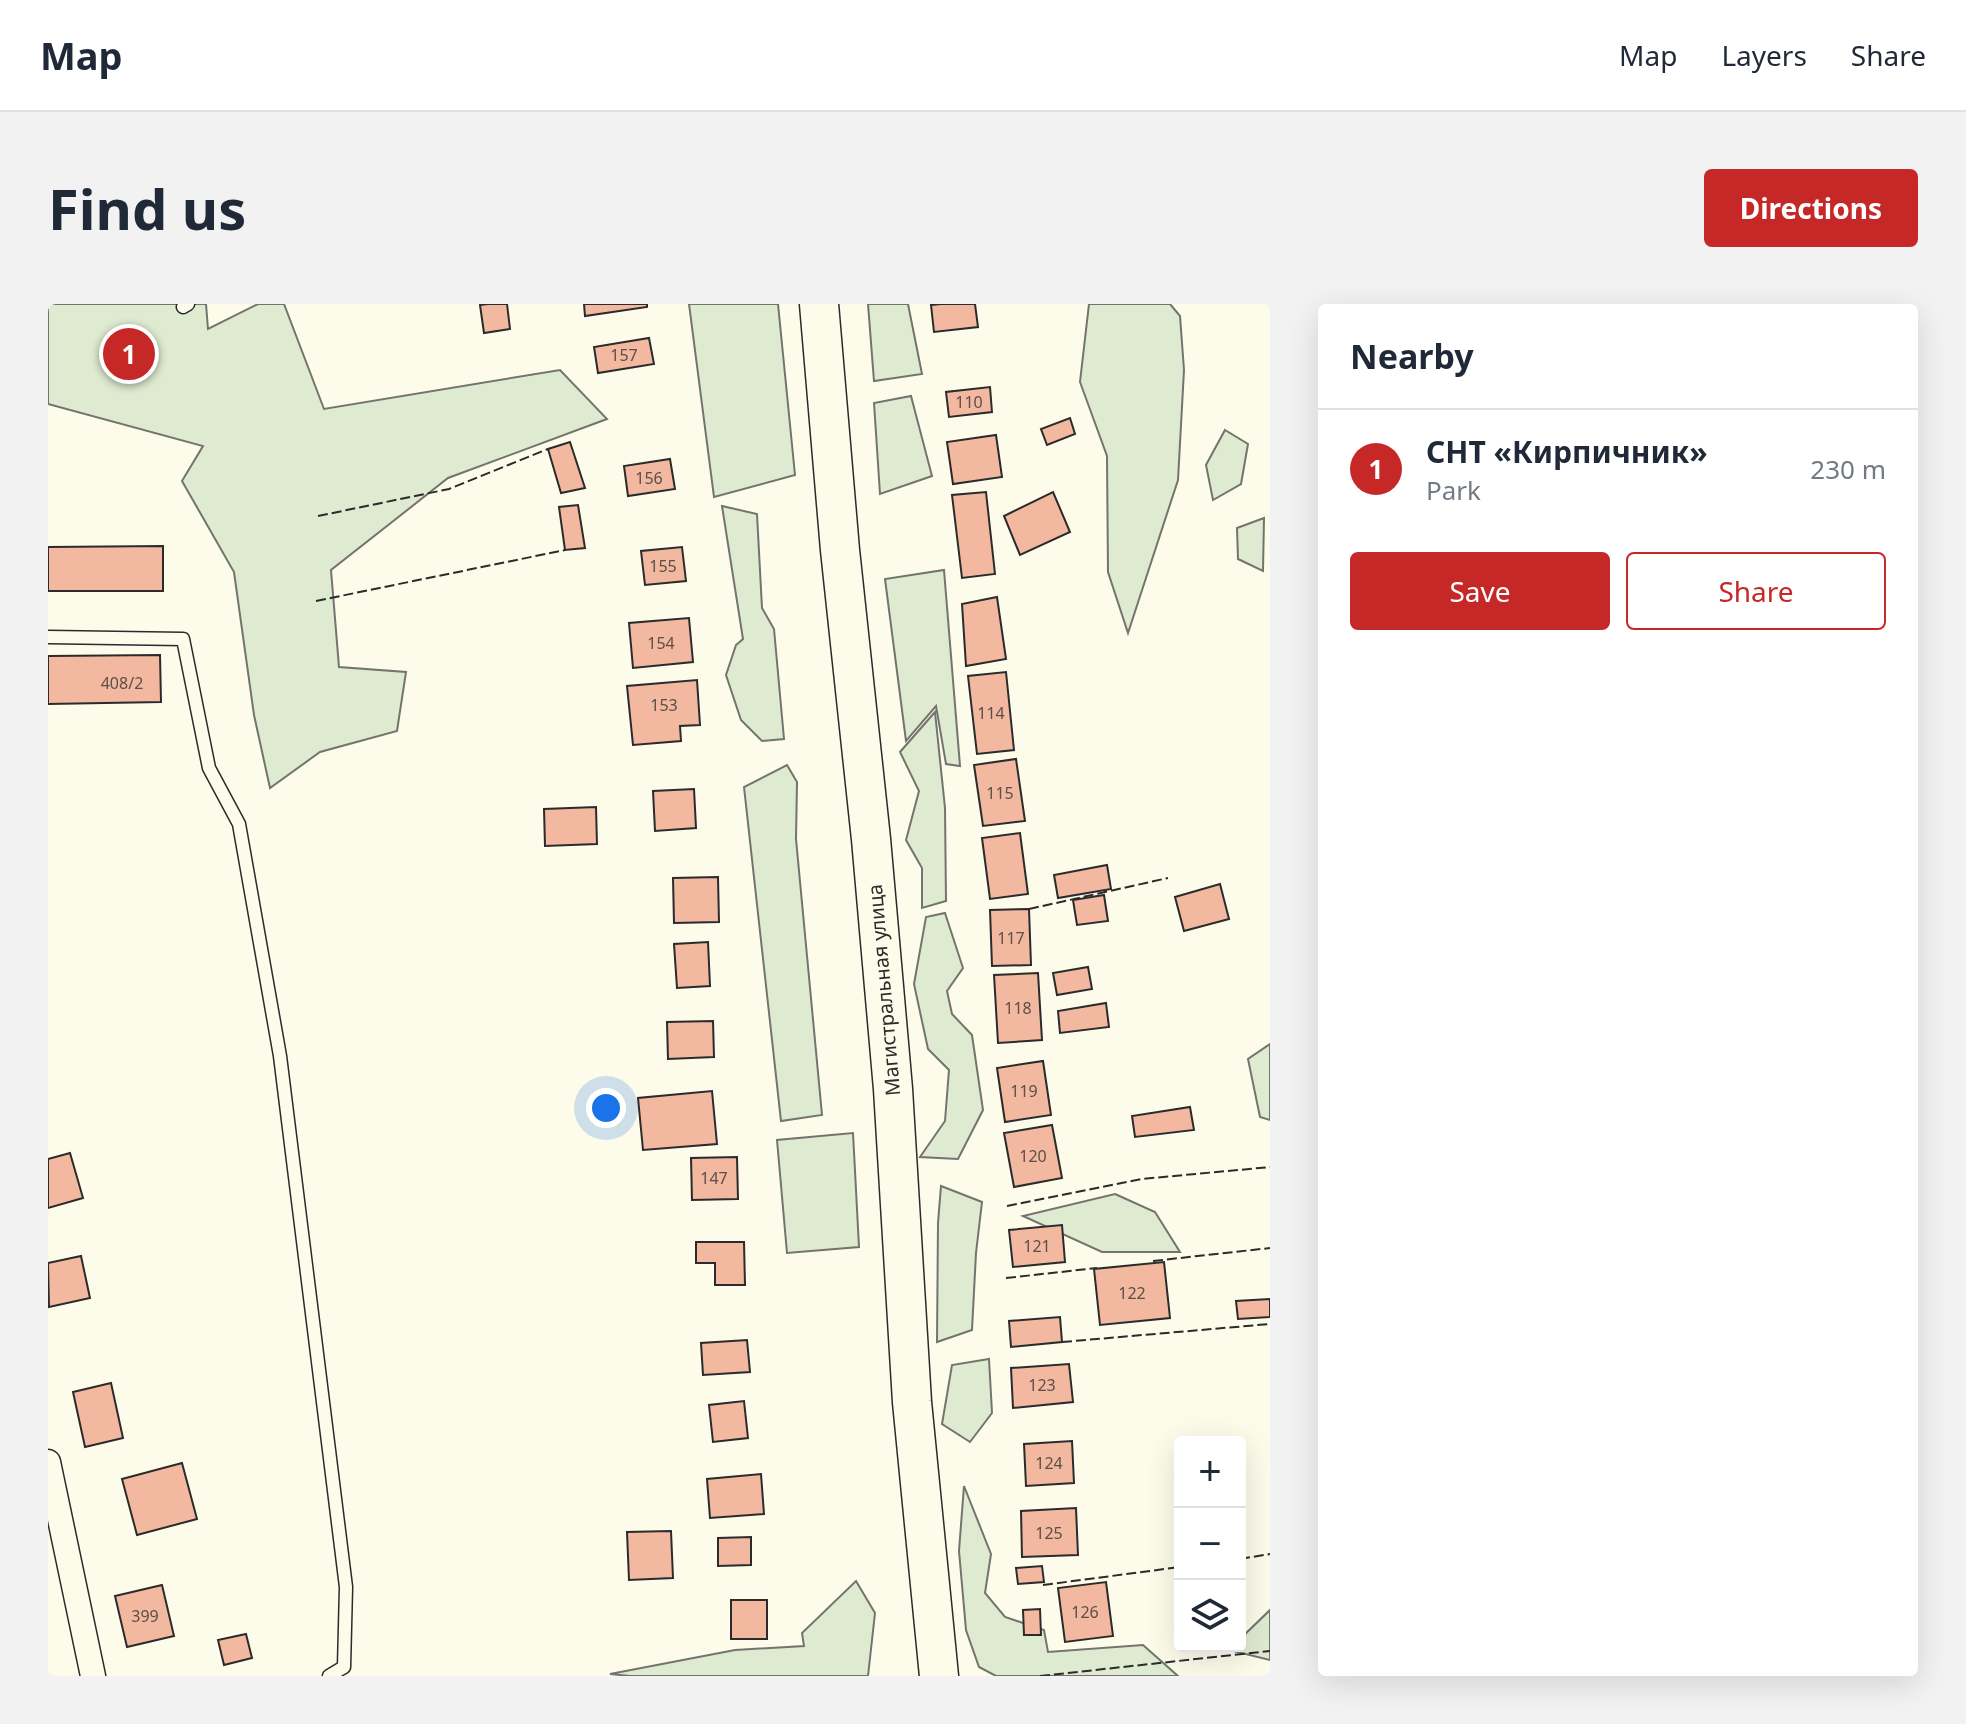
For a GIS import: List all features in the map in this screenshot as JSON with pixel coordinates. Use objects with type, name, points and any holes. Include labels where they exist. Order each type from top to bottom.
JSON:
[{"type":"main road","name":"Магистральная улица","points":[[819,304],[834,490],[871,839],[893,1089],[912,1402],[939,1676]]},
{"type":"street","points":[[48,1462],[93,1676]]},
{"type":"street","points":[[922,1676],[933,1620]]},
{"type":"lane","points":[[48,637],[183,639],[209,768],[239,824],[280,1056],[346,1587],[344,1667],[329,1676]]},
{"type":"green space","points":[[48,304],[206,304],[208,329],[258,304],[284,304],[324,409],[560,370],[607,419],[448,478],[331,570],[339,667],[406,672],[397,731],[320,752],[270,788],[254,715],[234,572],[182,481],[203,446],[48,404]]},
{"type":"green space","points":[[689,304],[778,304],[795,475],[714,497]]},
{"type":"green space","points":[[868,304],[908,304],[922,374],[874,381]]},
{"type":"green space","points":[[1089,304],[1170,304],[1180,316],[1184,370],[1178,480],[1128,633],[1108,572],[1107,456],[1080,382]]},
{"type":"green space","points":[[911,396],[932,476],[880,494],[874,403]]},
{"type":"green space","points":[[1225,430],[1248,444],[1241,484],[1213,500],[1206,465]]},
{"type":"green space","points":[[722,506],[757,514],[762,608],[774,629],[784,739],[762,741],[741,720],[726,675],[736,645],[743,639]]},
{"type":"green space","points":[[1264,518],[1263,571],[1238,559],[1237,528]]},
{"type":"green space","points":[[944,570],[960,766],[946,764],[936,706],[906,741],[885,579]]},
{"type":"green space","points":[[935,712],[945,808],[946,901],[922,908],[922,868],[906,840],[919,791],[900,752]]},
{"type":"green space","points":[[787,765],[797,782],[796,839],[822,1115],[781,1121],[744,787]]},
{"type":"green space","points":[[945,913],[963,968],[947,991],[952,1014],[972,1035],[983,1110],[958,1159],[920,1157],[945,1121],[949,1070],[928,1049],[914,984],[926,917]]},
{"type":"green space","points":[[1270,1044],[1270,1120],[1260,1117],[1248,1059]]},
{"type":"green space","points":[[853,1133],[859,1247],[787,1253],[777,1140]]},
{"type":"green space","points":[[941,1186],[982,1202],[972,1330],[937,1342],[938,1223]]},
{"type":"green space","points":[[1115,1194],[1155,1212],[1180,1252],[1102,1252],[1023,1216]]},
{"type":"green space","points":[[989,1359],[992,1413],[970,1442],[942,1424],[952,1365]]},
{"type":"green space","points":[[964,1486],[991,1554],[985,1593],[1005,1617],[1044,1630],[1048,1652],[1143,1645],[1178,1676],[996,1676],[979,1667],[966,1630],[959,1551]]},
{"type":"green space","points":[[856,1581],[875,1613],[868,1676],[610,1674],[735,1650],[804,1646],[802,1633]]},
{"type":"green space","points":[[1270,1610],[1270,1660],[1237,1652],[1246,1652],[1246,1633]]},
{"type":"building","points":[[507,304],[510,329],[484,333],[480,305]]},
{"type":"building","points":[[584,304],[647,304],[647,307],[585,316]]},
{"type":"building","points":[[975,304],[978,327],[934,332],[931,305]]},
{"type":"building","points":[[649,338],[654,364],[598,373],[594,347]]},
{"type":"building","points":[[990,387],[992,412],[949,417],[946,392]]},
{"type":"building","points":[[1070,418],[1075,434],[1047,445],[1041,429]]},
{"type":"building","points":[[996,435],[1002,477],[953,484],[947,442]]},
{"type":"building","points":[[570,442],[585,488],[561,493],[548,449]]},
{"type":"building","points":[[670,459],[675,489],[628,496],[624,466]]},
{"type":"building","points":[[986,492],[995,574],[962,578],[952,495]]},
{"type":"building","points":[[1053,492],[1070,532],[1020,555],[1004,516]]},
{"type":"building","points":[[578,505],[585,548],[565,550],[559,507]]},
{"type":"building","points":[[163,546],[163,591],[48,591],[48,547]]},
{"type":"building","points":[[682,547],[686,581],[645,585],[641,551]]},
{"type":"building","points":[[997,597],[1006,659],[966,666],[962,604]]},
{"type":"building","points":[[689,618],[693,662],[633,668],[629,623]]},
{"type":"building","points":[[160,655],[161,702],[48,704],[48,656]]},
{"type":"building","points":[[1006,672],[1014,750],[977,754],[968,676]]},
{"type":"building","points":[[697,680],[700,725],[680,726],[681,741],[633,745],[627,686]]},
{"type":"building","points":[[1016,759],[1025,821],[983,826],[974,765]]},
{"type":"building","points":[[694,789],[696,828],[655,831],[653,791]]},
{"type":"building","points":[[596,807],[597,844],[545,846],[544,809]]},
{"type":"building","points":[[1020,833],[1028,894],[990,899],[982,838]]},
{"type":"building","points":[[1107,865],[1111,889],[1058,898],[1054,875]]},
{"type":"building","points":[[718,877],[719,922],[674,923],[673,878]]},
{"type":"building","points":[[1220,884],[1229,919],[1184,931],[1175,897]]},
{"type":"building","points":[[1104,895],[1108,921],[1077,925],[1073,900]]},
{"type":"building","points":[[1029,909],[1031,965],[992,966],[990,910]]},
{"type":"building","points":[[708,942],[710,986],[677,988],[674,944]]},
{"type":"building","points":[[1088,967],[1092,989],[1057,995],[1053,973]]},
{"type":"building","points":[[1038,973],[1042,1040],[998,1043],[994,975]]},
{"type":"building","points":[[1106,1003],[1109,1027],[1060,1033],[1058,1011]]},
{"type":"building","points":[[713,1021],[714,1057],[668,1059],[667,1022]]},
{"type":"building","points":[[1043,1061],[1051,1115],[1005,1122],[997,1068]]},
{"type":"building","points":[[712,1091],[717,1144],[643,1150],[638,1098]]},
{"type":"building","points":[[1190,1107],[1194,1130],[1135,1137],[1132,1116]]},
{"type":"building","points":[[1052,1125],[1062,1178],[1014,1187],[1004,1133]]},
{"type":"building","points":[[70,1153],[83,1198],[48,1208],[48,1159]]},
{"type":"building","points":[[737,1157],[738,1199],[692,1200],[691,1158]]},
{"type":"building","points":[[1062,1225],[1065,1262],[1013,1267],[1009,1230]]},
{"type":"building","points":[[696,1242],[744,1242],[745,1285],[715,1285],[715,1263],[696,1263]]},
{"type":"building","points":[[81,1256],[90,1298],[49,1307],[48,1263]]},
{"type":"building","points":[[1164,1262],[1170,1318],[1100,1325],[1094,1269]]},
{"type":"building","points":[[1270,1299],[1270,1317],[1238,1319],[1236,1301]]},
{"type":"building","points":[[1060,1317],[1062,1342],[1011,1347],[1009,1321]]},
{"type":"building","points":[[747,1340],[750,1372],[703,1375],[701,1343]]},
{"type":"building","points":[[1069,1364],[1073,1402],[1013,1408],[1011,1368]]},
{"type":"building","points":[[111,1383],[123,1438],[85,1447],[73,1392]]},
{"type":"building","points":[[744,1401],[748,1438],[713,1442],[709,1405]]},
{"type":"building","points":[[1072,1441],[1074,1483],[1026,1486],[1024,1444]]},
{"type":"building","points":[[182,1463],[197,1519],[137,1535],[122,1479]]},
{"type":"building","points":[[761,1474],[764,1514],[710,1518],[707,1479]]},
{"type":"building","points":[[1076,1508],[1078,1555],[1022,1557],[1021,1511]]},
{"type":"building","points":[[671,1531],[673,1578],[629,1580],[627,1532]]},
{"type":"building","points":[[751,1537],[751,1565],[718,1566],[718,1538]]},
{"type":"building","points":[[1042,1566],[1044,1582],[1018,1584],[1016,1568]]},
{"type":"building","points":[[1106,1582],[1113,1636],[1065,1642],[1058,1588]]},
{"type":"building","points":[[162,1585],[174,1636],[127,1647],[115,1596]]},
{"type":"building","points":[[731,1600],[767,1600],[767,1639],[731,1639]]},
{"type":"building","points":[[1040,1609],[1041,1635],[1024,1635],[1023,1610]]},
{"type":"building","points":[[246,1634],[252,1658],[224,1665],[218,1640]]},
{"type":"fence","points":[[318,516],[449,489],[548,449]]},
{"type":"fence","points":[[316,601],[565,550]]},
{"type":"fence","points":[[1029,909],[1168,878]]},
{"type":"fence","points":[[1007,1206],[1142,1179],[1270,1167]]},
{"type":"fence","points":[[1153,1261],[1270,1248]]},
{"type":"fence","points":[[1006,1278],[1097,1268]]},
{"type":"fence","points":[[1062,1342],[1270,1324]]},
{"type":"fence","points":[[1246,1558],[1270,1554]]},
{"type":"fence","points":[[1043,1585],[1174,1568]]},
{"type":"fence","points":[[1040,1676],[1270,1651]]},
{"type":"place","name":"СНТ «Кирпичник»","points":[[129,354]]}]
